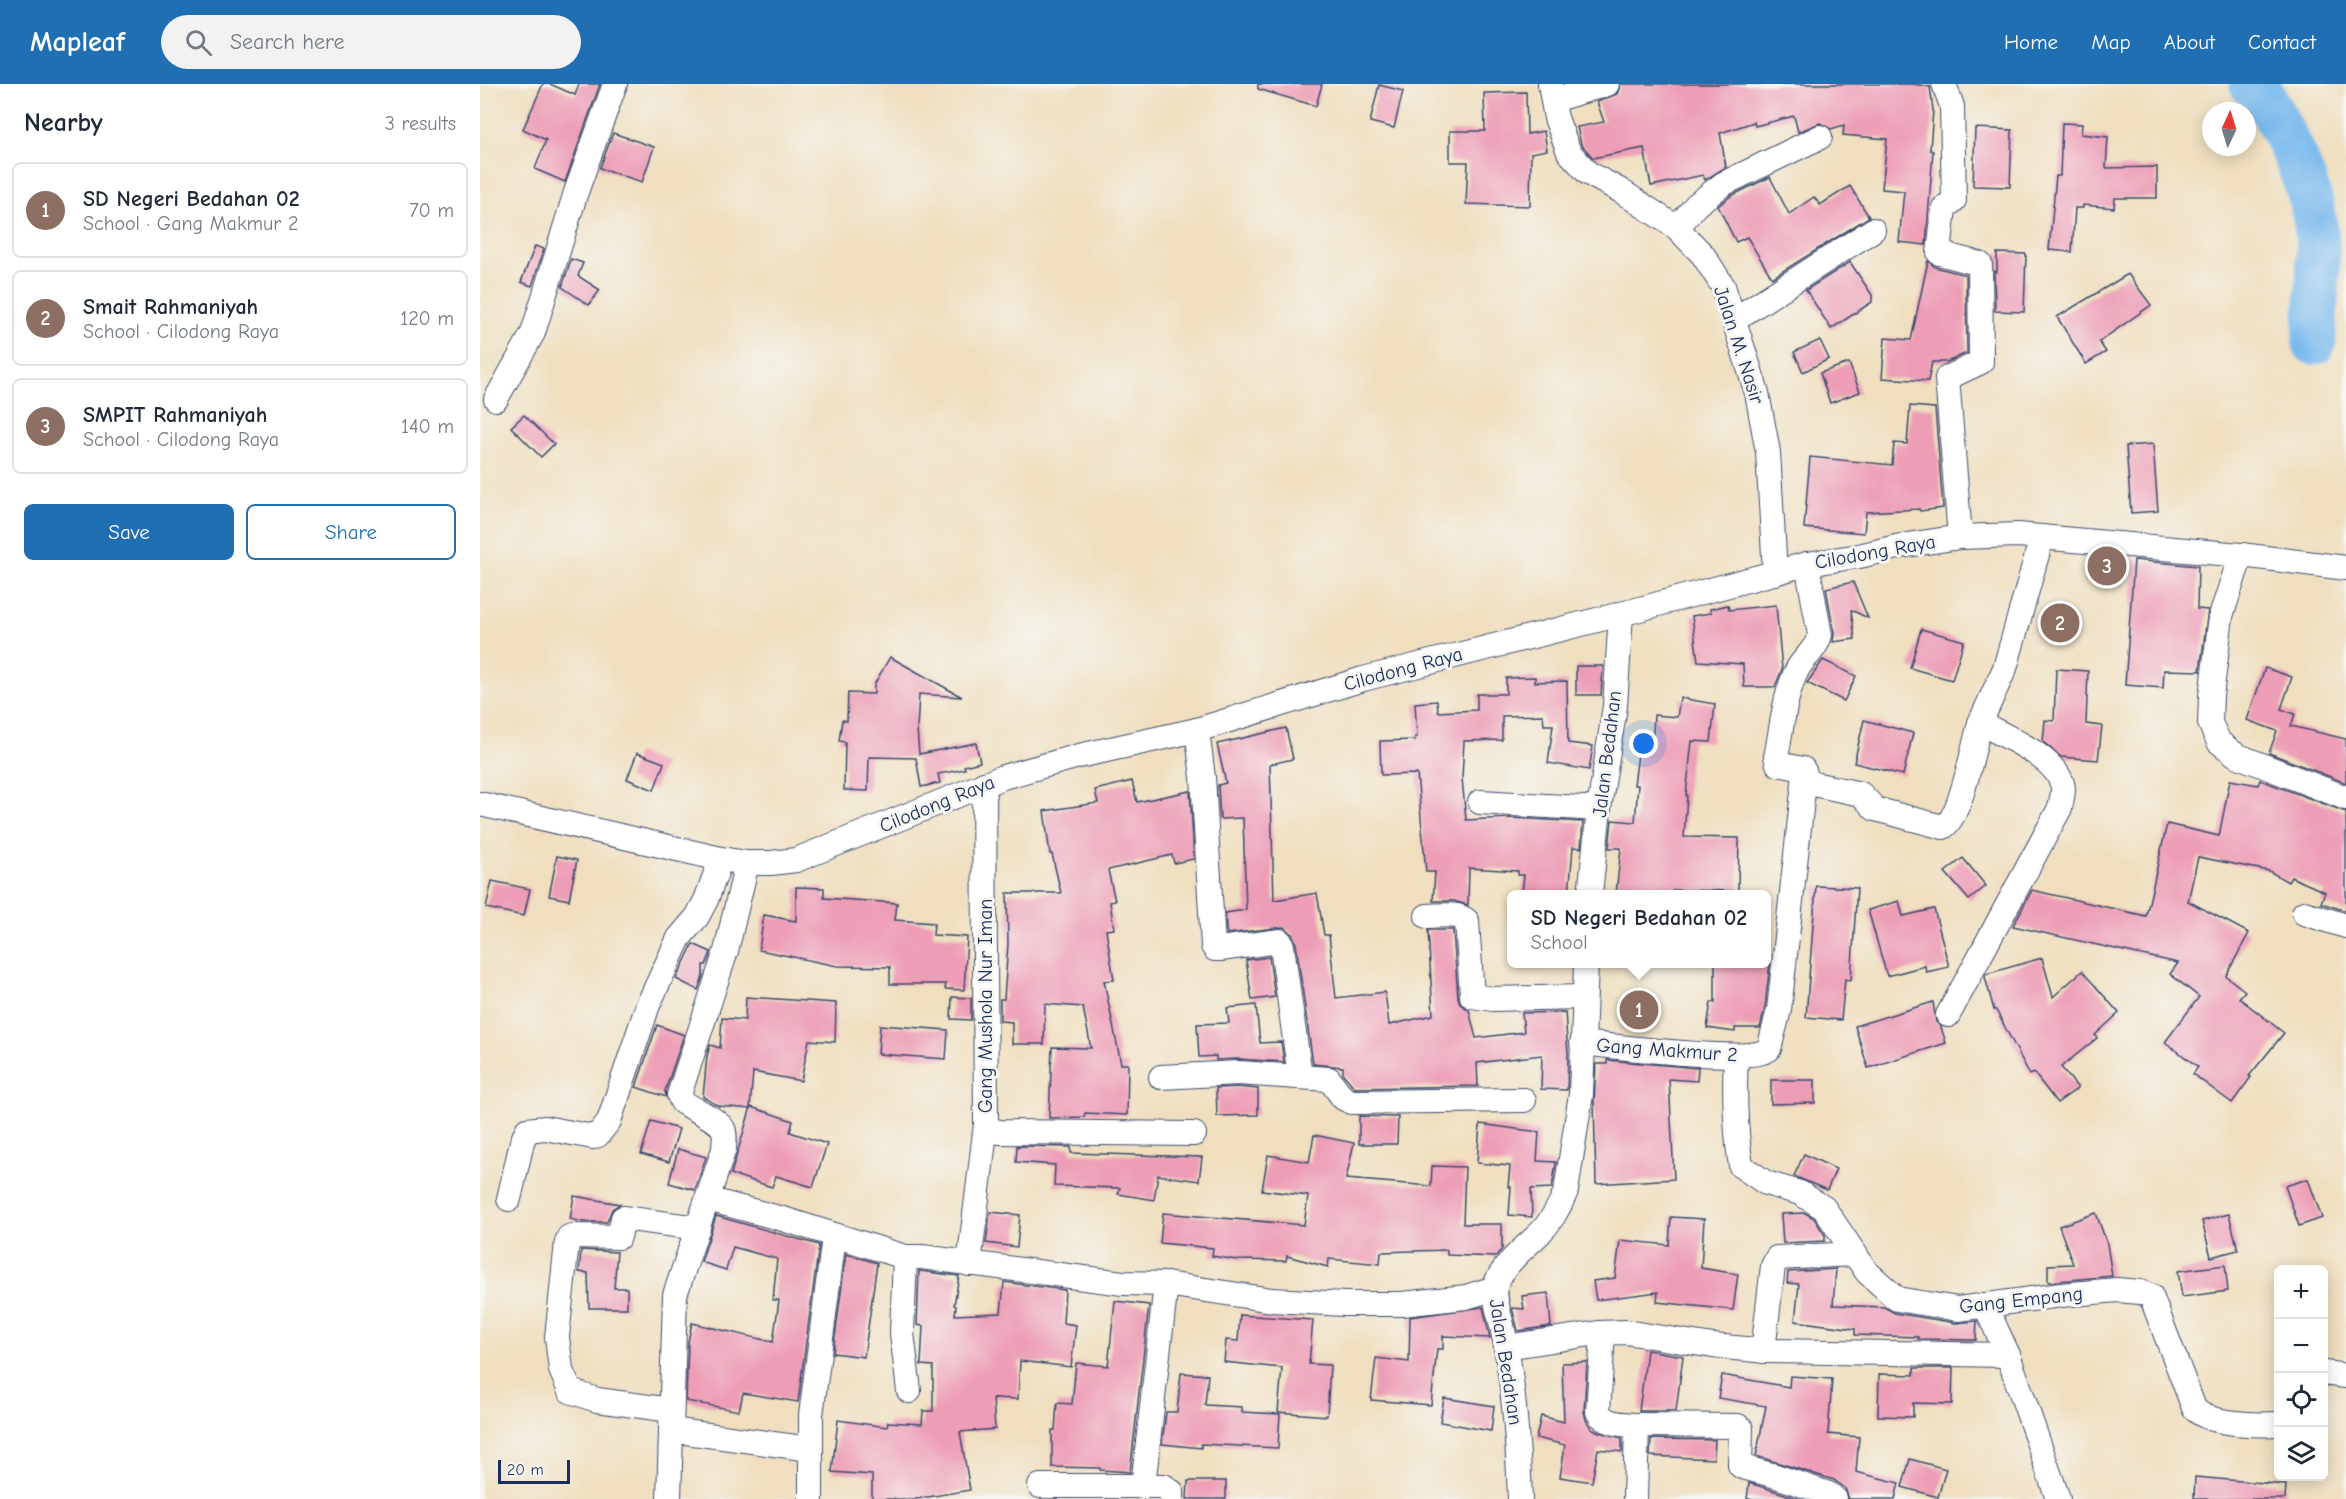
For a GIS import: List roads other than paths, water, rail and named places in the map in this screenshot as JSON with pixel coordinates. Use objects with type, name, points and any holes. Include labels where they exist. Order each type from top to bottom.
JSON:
[{"type":"street","points":[[496,399],[533,333],[576,192],[615,84]]},
{"type":"street","points":[[1552,92],[1607,84]]},
{"type":"street","points":[[1944,84],[1952,106],[1954,200],[1944,208],[1939,254],[1980,264],[1981,362],[1947,378],[1960,537]]},
{"type":"street","name":"Jalan M. Nasir","points":[[1552,92],[1556,118],[1569,152],[1588,173],[1621,191],[1677,228],[1703,255],[1723,286],[1757,393],[1768,452],[1775,573]]},
{"type":"street","points":[[1677,228],[1696,206],[1724,184],[1820,137]]},
{"type":"street","points":[[1735,319],[1873,230]]},
{"type":"street","name":"Cilodong Raya","points":[[480,804],[747,863],[796,860],[984,784],[1079,756],[1197,730],[1363,679],[1807,564],[1859,556],[1901,546],[1960,537],[2018,535],[2346,567]]},
{"type":"street","points":[[1807,564],[1820,629],[1819,640],[1797,669],[1788,693],[1776,757],[1778,764],[1782,767],[1803,769],[1804,782],[1861,794],[1875,809],[1943,827],[1949,824],[1958,806],[1980,723],[2005,668],[2042,537]]},
{"type":"street","points":[[2241,555],[2221,616],[2210,723],[2219,742],[2236,755],[2345,793]]},
{"type":"street","name":"Jalan Bedahan","points":[[1590,890],[1614,706],[1621,614]]},
{"type":"street","points":[[1948,1015],[2060,808],[2063,788],[2057,772],[2030,749],[1980,723]]},
{"type":"street","points":[[1197,730],[1203,777],[1213,946],[1220,949],[1280,941],[1300,1076]]},
{"type":"street","name":"Gang Makmur 2","points":[[1582,1043],[1736,1056],[1764,1053],[1769,1049],[1779,1010],[1804,782]]},
{"type":"street","name":"Gang Mushola Nur Iman","points":[[984,784],[986,1124],[989,1129],[999,1132],[1194,1134]]},
{"type":"street","points":[[1480,802],[1599,809]]},
{"type":"street","points":[[509,1199],[522,1142],[527,1130],[545,1128],[593,1137],[598,1135],[609,1121],[648,1005],[679,938],[697,917],[706,900],[714,857]]},
{"type":"street","points":[[669,1499],[675,1295],[724,1149],[723,1129],[682,1102],[680,1095],[726,951],[747,863]]},
{"type":"street","points":[[2304,913],[2346,926]]},
{"type":"street","points":[[1427,916],[1457,916],[1467,921],[1472,996],[1493,999],[1583,997]]},
{"type":"street","name":"Jalan Bedahan","points":[[1520,1499],[1517,1427],[1495,1288],[1498,1278],[1518,1252],[1542,1232],[1560,1205],[1566,1191],[1581,1094],[1586,968]]},
{"type":"street","name":"Gang Empang","points":[[1736,1056],[1734,1097],[1737,1142],[1742,1166],[1766,1183],[1800,1193],[1824,1208],[1866,1272],[1897,1299],[1958,1309],[2061,1295],[2117,1290],[2140,1292],[2151,1296],[2194,1408],[2198,1413],[2214,1419],[2258,1425],[2274,1424]]},
{"type":"street","points":[[1161,1077],[1238,1074],[1329,1079],[1343,1098],[1352,1102],[1524,1100]]},
{"type":"street","points":[[969,1264],[986,1124]]},
{"type":"street","points":[[707,1199],[783,1219],[905,1257],[921,1257],[1124,1283],[1166,1284],[1272,1300],[1345,1304],[1414,1303],[1466,1297],[1495,1288]]},
{"type":"street","points":[[698,1228],[623,1218],[619,1237],[573,1236],[569,1238],[557,1337],[561,1370],[570,1391],[671,1420],[810,1449]]},
{"type":"street","points":[[811,1499],[811,1415],[834,1236]]},
{"type":"street","points":[[1763,1351],[1773,1266],[1777,1258],[1856,1254]]},
{"type":"street","points":[[905,1257],[902,1333],[909,1391]]},
{"type":"street","points":[[1143,1486],[1166,1284]]},
{"type":"street","points":[[1985,1305],[2008,1355],[2058,1499]]},
{"type":"street","points":[[1506,1347],[1603,1333],[1642,1333],[1713,1346],[1763,1351],[2008,1355]]},
{"type":"street","points":[[1603,1333],[1598,1412],[1602,1418],[1637,1425],[1738,1426],[1741,1428],[1740,1465],[1742,1467],[1829,1494],[1835,1499]]},
{"type":"street","points":[[2328,1374],[2346,1376]]},
{"type":"street","points":[[1635,1499],[1637,1425]]},
{"type":"street","points":[[1040,1486],[1164,1486],[1172,1492],[1172,1499]]},
{"type":"waterway","points":[[2251,84],[2260,89],[2296,160],[2310,197],[2318,249],[2314,343]]},
{"type":"place","name":"SMPIT Rahmaniyah","points":[[2107,566]]},
{"type":"place","name":"Smait Rahmaniyah","points":[[2060,623]]},
{"type":"place","name":"SD Negeri Bedahan 02","points":[[1639,1010]]}]
